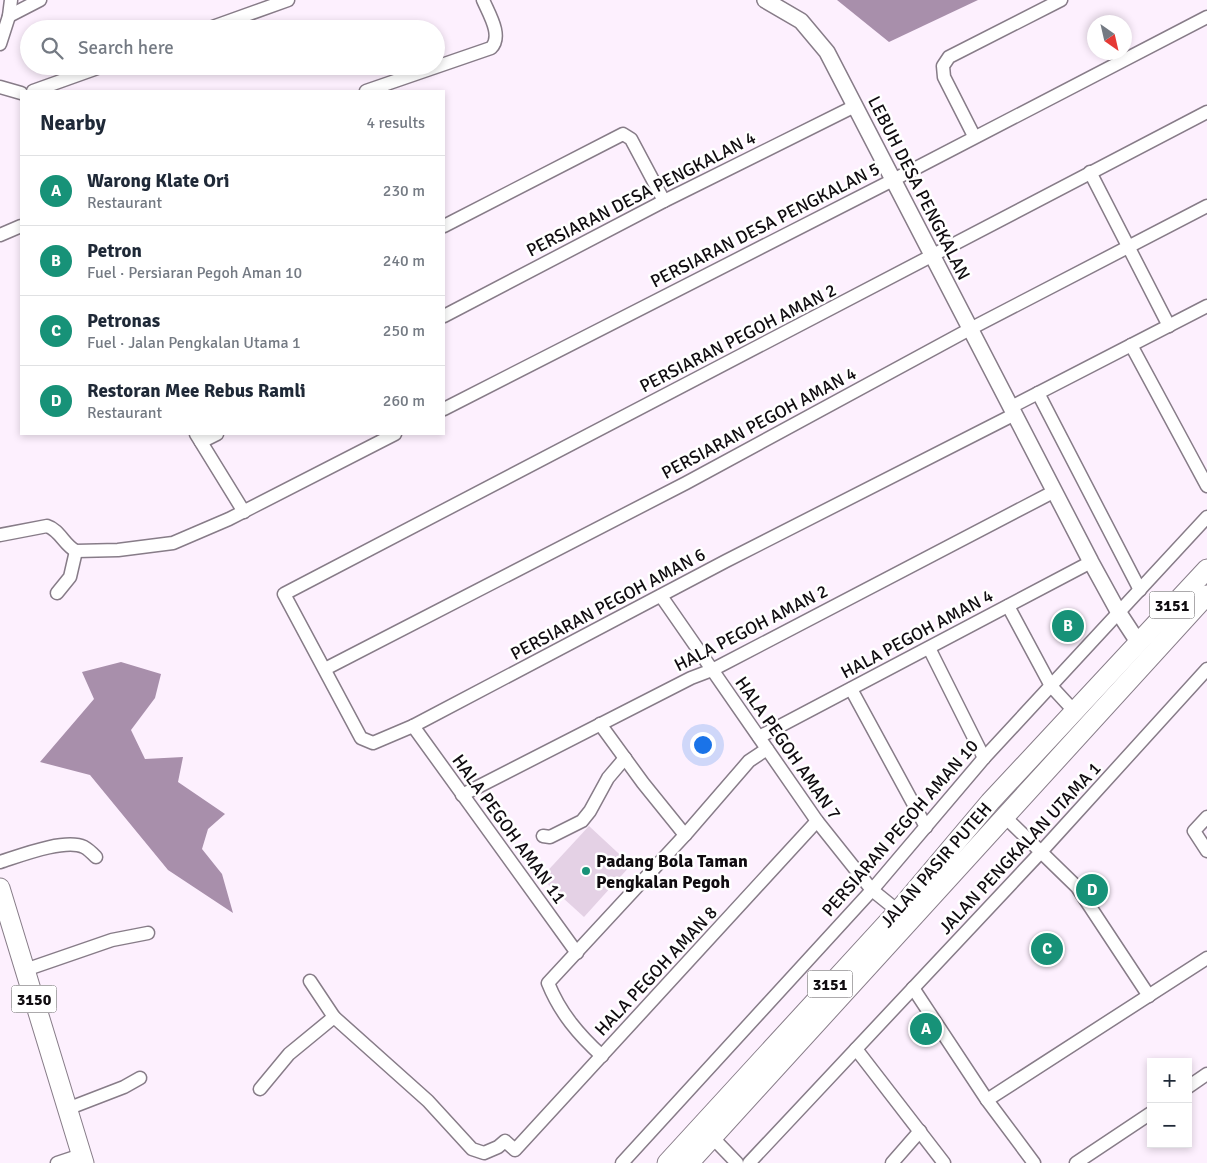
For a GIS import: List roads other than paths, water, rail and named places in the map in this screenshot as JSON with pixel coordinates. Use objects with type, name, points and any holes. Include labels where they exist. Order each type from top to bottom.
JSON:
[{"type":"main road","name":"JALAN PASIR PUTEH","points":[[667,1163],[898,910],[946,852],[1207,569]]},
{"type":"main road","points":[[1094,718],[1134,666],[1138,642],[1156,638],[1182,611],[1207,591]]},
{"type":"main road","name":"JALAN PASIR PUTEH","points":[[689,1163],[1207,595]]},
{"type":"main road","points":[[946,852],[967,840],[993,818],[999,815],[1004,816]]},
{"type":"main road","name":"3150","points":[[0,888],[82,1159]]},
{"type":"street","points":[[0,44],[9,16],[11,0]]},
{"type":"street","points":[[9,16],[40,0]]},
{"type":"street","points":[[232,20],[288,0]]},
{"type":"street","points":[[445,64],[490,48],[495,44],[496,33],[483,0]]},
{"type":"street","name":"LEBUH DESA PENGKALAN","points":[[765,0],[801,21],[827,52],[1091,562],[1119,613],[1138,642]]},
{"type":"street","points":[[974,136],[944,78],[943,66],[949,57],[1060,0]]},
{"type":"street","name":"PERSIARAN DESA PENGKALAN 5","points":[[445,408],[1207,17]]},
{"type":"street","points":[[36,90],[77,75]]},
{"type":"street","points":[[369,90],[412,75]]},
{"type":"street","points":[[0,87],[20,93]]},
{"type":"street","name":"PERSIARAN DESA PENGKALAN 4","points":[[445,315],[664,200],[855,106]]},
{"type":"street","name":"PERSIARAN PEGOH AMAN 2","points":[[284,594],[933,257],[1090,172],[1207,112]]},
{"type":"street","points":[[445,225],[623,134],[631,139],[664,200]]},
{"type":"street","points":[[1090,172],[1169,326]]},
{"type":"street","name":"PERSIARAN PEGOH AMAN 4","points":[[325,668],[686,483],[970,329],[1207,206]]},
{"type":"street","points":[[0,235],[20,226]]},
{"type":"street","name":"PERSIARAN PEGOH AMAN 6","points":[[284,594],[361,738],[373,743],[386,740],[1013,410],[1038,393],[1207,306]]},
{"type":"street","points":[[1131,345],[1207,486]]},
{"type":"street","points":[[1038,393],[1140,590]]},
{"type":"street","points":[[212,435],[198,438],[244,512]]},
{"type":"street","points":[[0,535],[47,526],[52,528],[70,548],[76,550],[101,548],[118,550],[173,543],[244,512],[393,435]]},
{"type":"street","name":"HALA PEGOH AMAN 2","points":[[462,795],[691,678],[712,670],[1054,491]]},
{"type":"street","name":"PERSIARAN PEGOH AMAN 10","points":[[622,1163],[872,890],[984,758],[1207,517]]},
{"type":"street","points":[[57,593],[70,577],[76,550]]},
{"type":"street","name":"HALA PEGOH AMAN 4","points":[[759,737],[1091,562]]},
{"type":"street","name":"HALA PEGOH AMAN 7","points":[[661,596],[818,821],[872,890],[898,910]]},
{"type":"street","points":[[1008,606],[1051,686],[1075,712]]},
{"type":"street","points":[[929,648],[984,758]]},
{"type":"street","name":"JALAN PENGKALAN UTAMA 1","points":[[749,1163],[1040,853],[1207,669]]},
{"type":"street","points":[[851,689],[926,827]]},
{"type":"street","points":[[600,724],[685,835]]},
{"type":"street","name":"HALA PEGOH AMAN 11","points":[[412,726],[577,953]]},
{"type":"street","name":"HALA PEGOH AMAN 8","points":[[602,1056],[575,1029],[566,1017],[548,983],[685,835],[749,761],[767,749]]},
{"type":"street","points":[[543,836],[550,837],[582,820],[590,811],[608,778],[625,758]]},
{"type":"street","points":[[1004,816],[1040,853],[1078,887],[1149,996]]},
{"type":"street","points":[[1207,817],[1194,831],[1207,851]]},
{"type":"street","name":"HALA PEGOH AMAN 8","points":[[334,1017],[428,1101],[472,1149],[484,1153],[498,1147],[505,1140],[515,1150],[818,821]]},
{"type":"street","points":[[0,862],[40,850],[70,845],[83,846],[96,857]]},
{"type":"street","points":[[25,970],[112,940],[148,933]]},
{"type":"street","points":[[987,1100],[1207,958]]},
{"type":"street","points":[[260,1089],[290,1054],[334,1017],[310,982]]},
{"type":"street","points":[[913,988],[987,1100],[1034,1163]]},
{"type":"street","points":[[856,1049],[944,1163]]},
{"type":"street","points":[[1192,1084],[1207,1074]]},
{"type":"street","points":[[67,1109],[118,1090],[140,1078]]},
{"type":"street","points":[[1076,1163],[1147,1116]]},
{"type":"street","points":[[892,1163],[920,1131]]},
{"type":"street","points":[[712,1137],[737,1163]]},
{"type":"street","points":[[57,1163],[82,1159]]},
{"type":"place","name":"Petron","points":[[1068,626]]},
{"type":"place","name":"Padang Bola Taman Pengkalan Pegoh","points":[[586,871]]},
{"type":"place","name":"Restoran Mee Rebus Ramli","points":[[1092,890]]},
{"type":"place","name":"Petronas","points":[[1047,949]]},
{"type":"place","name":"Warong Klate Ori","points":[[926,1029]]}]
